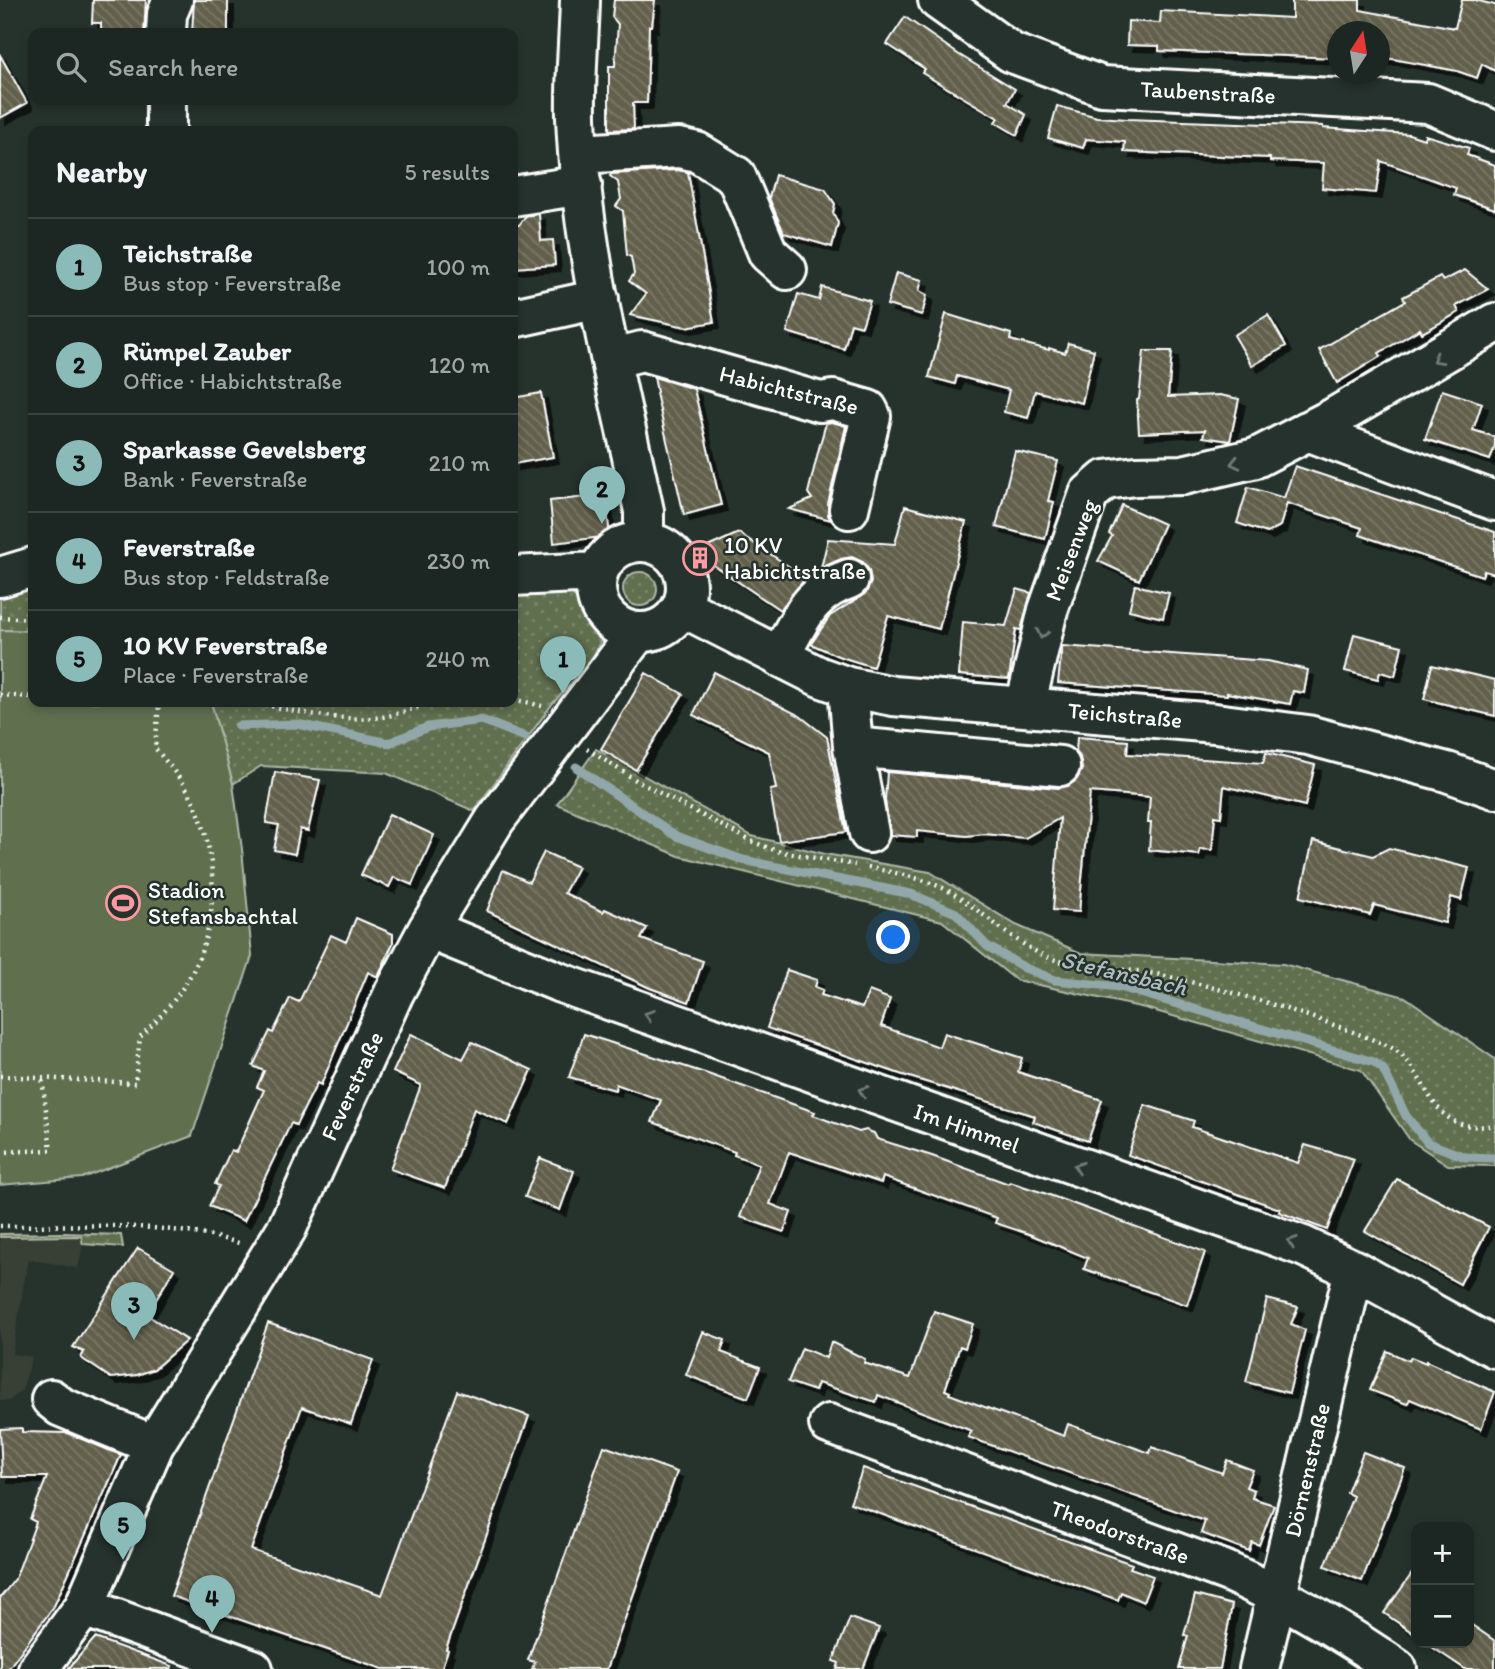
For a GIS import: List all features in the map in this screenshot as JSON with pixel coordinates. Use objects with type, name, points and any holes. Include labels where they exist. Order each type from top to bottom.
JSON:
[{"type":"street","points":[[166,28],[167,15],[173,0]]},
{"type":"street","points":[[580,0],[576,115],[580,170],[599,299],[644,511],[644,542]]},
{"type":"street","name":"Taubenstraße","points":[[938,0],[1013,53],[1102,86],[1428,103],[1495,131]]},
{"type":"street","points":[[166,105],[166,126]]},
{"type":"street","points":[[518,194],[580,170],[679,148],[697,152],[736,176],[768,253],[786,270]]},
{"type":"street","points":[[518,317],[599,299]]},
{"type":"street","name":"Meisenweg","points":[[1024,707],[1048,610],[1089,494],[1105,480],[1183,475],[1256,458],[1445,354],[1495,323]]},
{"type":"street","name":"Habichtstraße","points":[[611,359],[642,351],[820,402],[833,400],[868,410],[871,416],[849,509]]},
{"type":"street","points":[[1307,431],[1495,500]]},
{"type":"street","points":[[644,542],[668,551],[679,562],[685,576],[686,592],[681,607],[671,621],[656,630],[638,632],[622,628],[609,619],[600,605],[596,589],[598,572],[607,558],[618,548],[644,542]]},
{"type":"street","points":[[0,552],[28,555]]},
{"type":"street","points":[[0,577],[28,569]]},
{"type":"street","points":[[518,576],[598,572]]},
{"type":"street","points":[[779,657],[812,600],[831,585],[849,579]]},
{"type":"street","name":"Teichstraße","points":[[681,607],[820,677],[848,687],[893,696],[1215,723],[1308,735],[1447,772],[1495,789]]},
{"type":"street","name":"Feverstraße","points":[[38,1669],[84,1607],[154,1445],[287,1228],[394,993],[428,929],[495,820],[638,632]]},
{"type":"street","points":[[848,687],[853,747],[869,833]]},
{"type":"street","points":[[853,747],[1060,766]]},
{"type":"street","name":"Im Himmel","points":[[428,929],[586,992],[1303,1246],[1354,1270],[1495,1348]]},
{"type":"street","name":"Dörnenstraße","points":[[1259,1669],[1354,1270]]},
{"type":"street","points":[[51,1399],[61,1407],[154,1445]]},
{"type":"street","name":"Theodorstraße","points":[[829,1424],[1226,1571],[1278,1594],[1341,1630],[1397,1669]]},
{"type":"street","points":[[84,1607],[253,1669]]},
{"type":"path","points":[[0,617],[28,619]]},
{"type":"path","points":[[0,695],[28,697]]},
{"type":"path","points":[[0,1076],[135,1083],[139,1037],[184,987],[195,965],[208,927],[213,887],[208,841],[191,798],[175,771],[155,748],[159,707]]},
{"type":"path","points":[[276,707],[364,718],[418,707]]},
{"type":"path","points":[[563,734],[639,782],[751,841],[777,850],[904,874],[947,890],[1027,946],[1054,959],[1158,974],[1259,1000],[1388,1046],[1406,1060],[1430,1098],[1447,1117],[1464,1127],[1495,1125]]},
{"type":"path","points":[[0,1152],[51,1150],[42,1079]]},
{"type":"path","points":[[0,1226],[205,1233],[273,1254]]},
{"type":"shaded area","points":[[81,1236],[83,1244],[78,1268],[28,1259],[12,1354],[32,1357],[22,1390],[9,1401],[0,1400],[0,1237]]},
{"type":"green space","points":[[640,572],[652,577],[657,589],[652,601],[640,606],[628,601],[623,589],[628,577]]},
{"type":"green space","points":[[565,584],[603,636],[590,663],[553,703],[474,811],[386,773],[261,766],[233,784],[212,707],[518,707],[518,588]]},
{"type":"green space","points":[[28,586],[28,631],[0,630],[0,592]]},
{"type":"green space","name":"Stadion Stefansbachtal","points":[[0,630],[28,631],[28,707],[212,707],[233,784],[252,956],[192,1136],[82,1178],[0,1185]]},
{"type":"green space","points":[[596,749],[752,836],[825,854],[930,872],[1016,925],[1081,953],[1283,964],[1405,997],[1495,1059],[1495,1166],[1448,1165],[1410,1140],[1361,1070],[1145,1008],[1016,980],[942,921],[679,856],[557,804]]},
{"type":"green space","points":[[0,1234],[121,1235],[123,1247],[83,1244],[81,1236],[0,1237]]},
{"type":"building","points":[[93,0],[146,0],[144,28],[101,28],[101,23],[92,23]]},
{"type":"building","points":[[194,0],[228,0],[228,28],[192,28]]},
{"type":"building","points":[[614,0],[655,0],[652,26],[649,26],[647,103],[633,103],[634,129],[609,130],[609,66],[615,66],[618,24],[612,17]]},
{"type":"building","points":[[1292,0],[1360,0],[1360,10],[1455,28],[1462,0],[1495,5],[1495,71],[1482,64],[1477,78],[1457,71],[1390,59],[1390,21],[1327,21],[1327,58],[1159,51],[1159,46],[1127,45],[1128,21],[1160,23],[1161,11],[1292,18]]},
{"type":"building","points":[[905,17],[1015,89],[1007,103],[1026,115],[1017,135],[995,122],[998,118],[922,73],[925,69],[887,44]]},
{"type":"building","points":[[0,55],[27,103],[0,118]]},
{"type":"building","points":[[1057,106],[1097,117],[1323,126],[1409,134],[1424,139],[1425,135],[1469,148],[1467,155],[1495,165],[1495,209],[1454,195],[1456,188],[1381,161],[1376,193],[1322,188],[1324,163],[1124,152],[1125,142],[1086,139],[1083,148],[1048,138]]},
{"type":"building","points":[[677,170],[688,172],[714,322],[686,327],[630,315],[646,294],[629,281],[634,274],[631,257],[627,255],[623,211],[616,206],[621,199],[618,182],[610,176]]},
{"type":"building","points":[[775,175],[825,189],[835,204],[833,213],[838,223],[832,247],[784,233],[769,198]]},
{"type":"building","points":[[539,214],[541,241],[553,240],[555,265],[518,268],[518,225],[526,216]]},
{"type":"building","points":[[1465,270],[1488,289],[1456,306],[1459,312],[1422,333],[1420,329],[1379,353],[1381,356],[1337,383],[1319,350],[1405,301],[1403,297],[1440,277],[1443,281]]},
{"type":"building","points":[[896,273],[922,280],[919,291],[927,295],[922,315],[887,305]]},
{"type":"building","points":[[822,287],[870,301],[862,326],[851,323],[844,349],[787,332],[798,294],[819,300]]},
{"type":"building","points":[[946,314],[1011,334],[1010,340],[1049,350],[1065,353],[1068,343],[1094,350],[1082,403],[1035,391],[1028,418],[1004,412],[1009,390],[957,376],[955,384],[929,377]]},
{"type":"building","points":[[1268,315],[1286,346],[1252,366],[1234,335]]},
{"type":"building","points":[[1144,351],[1172,351],[1168,397],[1220,395],[1239,399],[1230,441],[1203,437],[1205,430],[1139,433],[1137,400]]},
{"type":"building","points":[[654,377],[694,389],[721,505],[684,515]]},
{"type":"building","points":[[1442,390],[1482,403],[1473,430],[1495,437],[1490,460],[1425,439]]},
{"type":"building","points":[[541,393],[553,457],[518,463],[518,397]]},
{"type":"building","points":[[826,423],[846,426],[828,504],[831,520],[789,509],[812,499],[808,493],[819,448]]},
{"type":"building","points":[[1015,451],[1058,461],[1048,501],[1054,502],[1045,539],[996,527]]},
{"type":"building","points":[[1295,466],[1495,532],[1495,574],[1484,571],[1482,576],[1360,535],[1362,528],[1287,503],[1280,526],[1267,533],[1237,523],[1248,487],[1284,498]]},
{"type":"building","points":[[605,495],[610,536],[554,543],[550,501]]},
{"type":"building","points":[[1122,505],[1164,524],[1139,580],[1098,561],[1112,536],[1109,534]]},
{"type":"building","points":[[905,506],[966,522],[939,629],[888,616],[873,667],[811,644],[830,616],[866,593],[871,582],[869,570],[863,562],[852,557],[821,568],[828,539],[895,544]]},
{"type":"building","points":[[739,533],[806,578],[780,610],[709,562],[703,549]]},
{"type":"building","points":[[1135,585],[1169,593],[1163,618],[1129,610]]},
{"type":"building","points":[[1017,589],[1031,593],[1021,630],[1016,629],[1009,679],[959,675],[963,622],[1006,626]]},
{"type":"building","points":[[1354,634],[1402,646],[1395,676],[1380,672],[1378,679],[1345,671]]},
{"type":"building","points":[[1062,646],[1268,661],[1308,670],[1304,693],[1293,691],[1290,704],[1227,693],[1058,683]]},
{"type":"building","points":[[1432,665],[1495,680],[1495,716],[1424,699]]},
{"type":"building","points":[[714,672],[800,716],[827,737],[846,832],[779,841],[770,790],[776,789],[769,752],[693,715]]},
{"type":"building","points":[[646,673],[683,694],[636,770],[601,749]]},
{"type":"building","points":[[1077,737],[1128,741],[1127,754],[1263,763],[1266,753],[1315,765],[1305,806],[1224,786],[1221,817],[1215,816],[1212,850],[1200,849],[1199,855],[1149,850],[1150,797],[1090,792],[1079,912],[1053,910],[1060,818],[1025,838],[917,831],[917,837],[890,835],[885,800],[887,772],[1058,788],[1068,786],[1077,779],[1082,769],[1080,757],[1076,752]]},
{"type":"building","points":[[275,772],[320,780],[308,831],[300,829],[295,854],[274,850],[279,825],[266,823]]},
{"type":"building","points":[[389,814],[434,835],[412,885],[394,877],[389,887],[361,875]]},
{"type":"building","points":[[1313,841],[1373,856],[1389,848],[1469,868],[1461,900],[1451,897],[1445,923],[1374,905],[1370,915],[1300,897]]},
{"type":"building","points":[[544,852],[578,867],[564,893],[603,912],[605,909],[647,928],[641,939],[703,961],[689,1002],[650,988],[487,911],[503,870],[529,882]]},
{"type":"building","points":[[356,918],[393,934],[393,943],[378,977],[368,972],[321,1085],[317,1083],[296,1125],[291,1123],[244,1221],[209,1206],[219,1186],[215,1184],[231,1150],[236,1152],[264,1090],[257,1087],[264,1071],[253,1066],[270,1031],[273,1033],[290,998],[299,1002],[331,935],[346,942]]},
{"type":"building","points":[[787,970],[817,980],[815,987],[823,990],[821,995],[862,1008],[869,991],[890,999],[881,1026],[939,1047],[944,1033],[1022,1058],[1018,1072],[1102,1100],[1088,1141],[1033,1122],[1035,1116],[900,1074],[767,1028]]},
{"type":"building","points":[[411,1034],[463,1059],[472,1042],[532,1070],[508,1124],[474,1109],[445,1188],[390,1169],[421,1085],[393,1072]]},
{"type":"building","points":[[584,1034],[705,1073],[815,1112],[813,1115],[859,1132],[866,1130],[874,1133],[877,1139],[1009,1184],[1010,1182],[1044,1193],[1205,1252],[1187,1305],[1084,1269],[1088,1258],[995,1223],[997,1218],[883,1177],[881,1183],[789,1152],[770,1204],[791,1212],[784,1232],[740,1217],[759,1164],[734,1155],[735,1152],[652,1122],[661,1100],[616,1084],[615,1090],[569,1077]]},
{"type":"building","points":[[1145,1105],[1194,1121],[1192,1127],[1298,1163],[1305,1145],[1354,1159],[1327,1230],[1279,1212],[1280,1209],[1128,1155]]},
{"type":"building","points":[[540,1158],[574,1171],[560,1210],[525,1197]]},
{"type":"building","points":[[1397,1179],[1489,1227],[1460,1284],[1365,1231]]},
{"type":"building","points":[[138,1248],[174,1269],[147,1315],[187,1340],[154,1369],[137,1375],[111,1378],[81,1358],[84,1352],[73,1347]]},
{"type":"building","points":[[1267,1299],[1298,1307],[1291,1324],[1305,1330],[1289,1393],[1246,1382]]},
{"type":"building","points":[[934,1311],[973,1324],[965,1348],[960,1346],[945,1390],[950,1392],[949,1394],[1064,1436],[1068,1424],[1150,1453],[1152,1447],[1222,1473],[1227,1460],[1253,1470],[1246,1487],[1254,1490],[1252,1498],[1274,1505],[1259,1545],[1252,1542],[1249,1551],[1201,1533],[1205,1521],[968,1437],[972,1431],[878,1395],[876,1402],[818,1383],[815,1391],[788,1382],[802,1348],[826,1358],[831,1342],[865,1359],[864,1363],[910,1378]]},
{"type":"building","points":[[268,1323],[373,1360],[351,1424],[302,1407],[251,1550],[382,1595],[457,1391],[529,1416],[441,1669],[383,1669],[171,1596]]},
{"type":"building","points":[[703,1332],[725,1340],[721,1352],[760,1367],[748,1398],[686,1375]]},
{"type":"building","points":[[1387,1351],[1409,1361],[1411,1357],[1426,1361],[1495,1392],[1481,1429],[1410,1399],[1407,1404],[1370,1390]]},
{"type":"building","points":[[22,1428],[22,1432],[67,1433],[121,1455],[54,1606],[8,1669],[0,1669],[0,1598],[15,1579],[36,1522],[30,1519],[47,1477],[2,1477],[0,1429]]},
{"type":"building","points":[[604,1446],[677,1472],[607,1669],[532,1669],[535,1662],[528,1660]]},
{"type":"building","points":[[1363,1452],[1405,1468],[1362,1581],[1325,1566],[1353,1496],[1347,1493]]},
{"type":"building","points":[[863,1468],[1132,1564],[1130,1568],[1153,1576],[1143,1602],[1121,1592],[1118,1600],[850,1503]]},
{"type":"building","points":[[1411,1575],[1411,1632],[1384,1613]]},
{"type":"building","points":[[1195,1595],[1232,1605],[1220,1669],[1179,1669],[1188,1636],[1184,1635]]},
{"type":"building","points":[[850,1618],[879,1628],[863,1669],[837,1669],[839,1663],[833,1661]]},
{"type":"building","points":[[1474,1626],[1495,1641],[1495,1669],[1465,1669],[1434,1648],[1474,1648]]},
{"type":"building","points":[[95,1638],[172,1666],[171,1669],[68,1669]]},
{"type":"waterway","name":"Stefansbach","points":[[238,726],[297,724],[389,743],[428,727],[482,720],[525,737]]},
{"type":"waterway","name":"Stefansbach","points":[[576,767],[676,836],[743,860],[911,894],[956,913],[987,946],[1025,968],[1055,980],[1120,987],[1374,1062],[1383,1069],[1406,1116],[1428,1143],[1465,1157],[1495,1158]]},
{"type":"place","name":"Rümpel Zauber","points":[[602,524]]},
{"type":"place","name":"10 KV Habichtstraße","points":[[700,558]]},
{"type":"place","name":"Teichstraße","points":[[563,694]]},
{"type":"place","name":"Stadion Stefansbachtal","points":[[123,903]]},
{"type":"place","name":"Sparkasse Gevelsberg","points":[[134,1340]]},
{"type":"place","name":"10 KV Feverstraße","points":[[123,1560]]},
{"type":"place","name":"Feverstraße","points":[[212,1633]]}]
